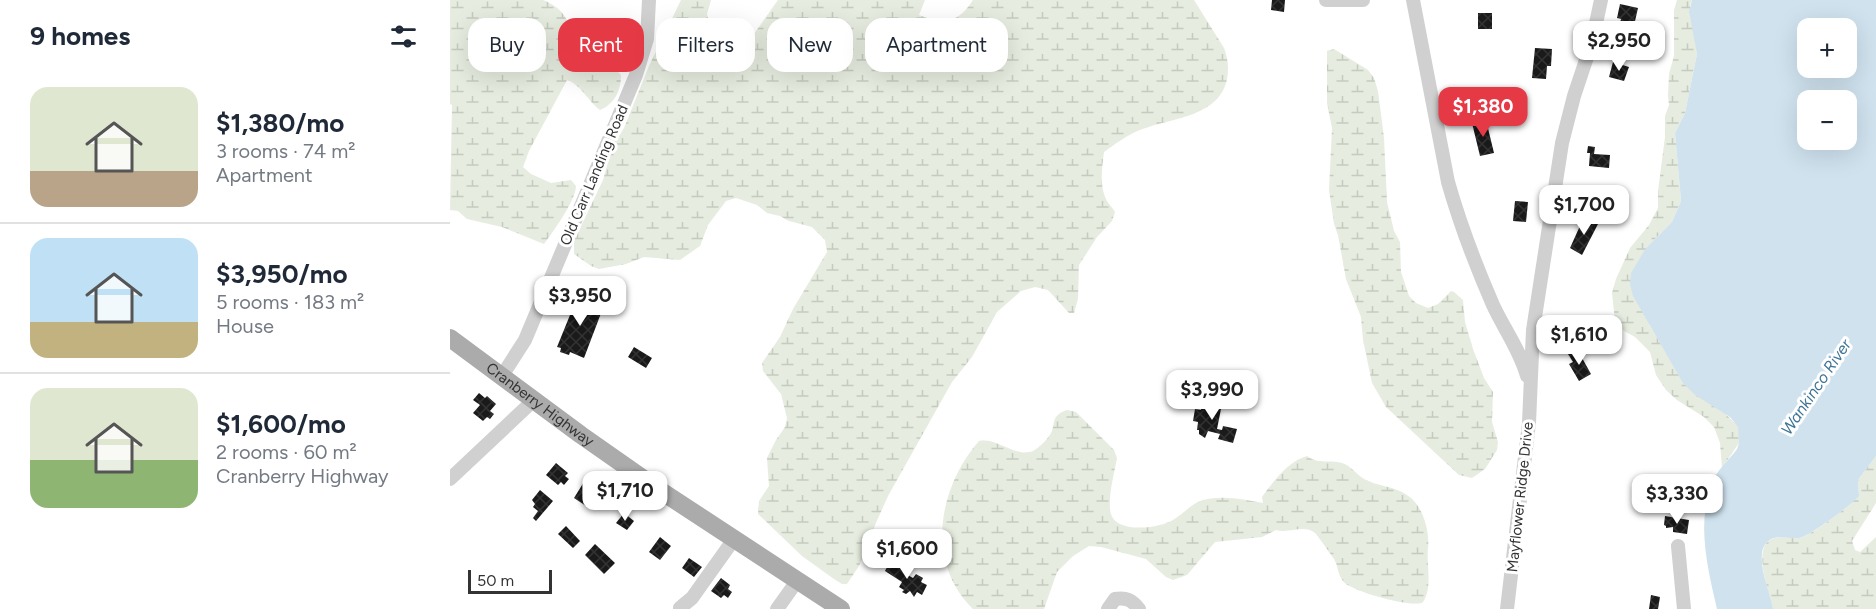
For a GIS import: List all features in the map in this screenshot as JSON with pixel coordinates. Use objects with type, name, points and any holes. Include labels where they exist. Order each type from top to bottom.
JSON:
[{"type":"main road","name":"Cranberry Highway","points":[[450,338],[652,485],[841,609]]},
{"type":"street","name":"Old Carr Landing Road","points":[[502,376],[525,340],[636,75],[647,39],[649,0]]},
{"type":"street","points":[[1326,0],[1363,0]]},
{"type":"street","name":"Mayflower Ridge Drive","points":[[1413,0],[1446,173],[1456,209],[1494,308],[1521,356],[1530,384]]},
{"type":"street","name":"Mayflower Ridge Drive","points":[[1507,609],[1529,423],[1533,330],[1562,143],[1574,96],[1592,42],[1601,0]]},
{"type":"street","points":[[450,479],[534,400]]},
{"type":"street","points":[[680,608],[692,598],[734,539]]},
{"type":"street","points":[[1678,546],[1684,609]]},
{"type":"street","points":[[777,609],[798,581]]},
{"type":"street","points":[[1108,609],[1115,599],[1124,597],[1139,609]]},
{"type":"green space","points":[[450,0],[543,0],[554,6],[565,18],[558,18],[558,72],[618,72],[621,75],[616,96],[610,104],[600,110],[572,82],[567,80],[529,151],[523,167],[531,174],[551,183],[571,180],[576,186],[568,207],[544,244],[502,227],[467,219],[458,211],[450,210],[452,105],[450,104]]},
{"type":"green space","points":[[681,0],[711,0],[708,18],[672,18]]},
{"type":"green space","points":[[778,0],[925,0],[919,15],[929,18],[865,18],[865,72],[1008,72],[1008,18],[955,18],[973,0],[1194,0],[1224,48],[1228,67],[1227,79],[1222,92],[1204,109],[1135,132],[1104,152],[1102,177],[1104,195],[1115,212],[1112,221],[1097,237],[1079,265],[1078,299],[1074,313],[1069,313],[1048,290],[1035,287],[1021,291],[997,312],[972,357],[952,382],[888,496],[859,566],[847,584],[842,584],[802,556],[758,514],[759,501],[769,486],[767,458],[785,427],[787,418],[781,394],[763,371],[762,363],[780,337],[793,309],[827,252],[825,240],[812,227],[767,213],[757,205],[736,198],[726,201],[708,225],[700,246],[680,260],[644,257],[626,264],[599,269],[574,254],[574,241],[603,180],[612,147],[624,128],[656,52],[656,72],[755,72],[755,33]]},
{"type":"green space","points":[[1677,0],[1692,0],[1690,5],[1697,54],[1685,113],[1675,133],[1681,201],[1672,222],[1646,248],[1649,324],[1671,361],[1739,427],[1739,443],[1722,468],[1720,443],[1714,427],[1704,417],[1666,390],[1656,375],[1650,352],[1635,337],[1624,331],[1615,320],[1612,293],[1630,248],[1649,225],[1658,208],[1665,116],[1669,105],[1669,74],[1674,56],[1674,10]]},
{"type":"green space","points":[[1334,49],[1368,70],[1374,78],[1378,91],[1384,138],[1387,202],[1394,231],[1400,242],[1401,272],[1409,296],[1416,303],[1428,308],[1438,304],[1451,291],[1463,300],[1465,322],[1473,349],[1484,378],[1493,392],[1492,422],[1498,442],[1497,450],[1485,469],[1472,478],[1459,475],[1386,407],[1372,383],[1363,340],[1361,317],[1346,279],[1329,190],[1332,128],[1327,103],[1327,51]]},
{"type":"green space","points":[[1067,410],[1076,412],[1114,450],[1117,458],[1110,508],[1112,516],[1124,526],[1143,528],[1162,524],[1173,520],[1203,500],[1233,498],[1263,503],[1262,497],[1282,473],[1294,462],[1307,456],[1320,461],[1342,463],[1364,479],[1406,494],[1419,508],[1428,535],[1428,590],[1423,602],[1418,604],[1396,601],[1369,594],[1348,585],[1341,579],[1334,559],[1317,535],[1311,530],[1301,529],[1276,530],[1262,537],[1215,542],[1187,575],[1173,580],[1166,577],[1146,559],[1089,546],[1073,556],[1057,572],[1044,609],[973,609],[958,590],[948,570],[943,548],[946,502],[954,480],[979,441],[992,442],[1020,452],[1033,451],[1049,437],[1057,416]]},
{"type":"green space","points":[[1876,456],[1876,503],[1852,541],[1855,550],[1860,552],[1876,537],[1876,609],[1773,609],[1762,558],[1768,542],[1778,537],[1799,538],[1804,536],[1821,527],[1839,513],[1859,495],[1858,480]]},
{"type":"water","name":"Wankinco River","points":[[1692,0],[1876,0],[1876,456],[1858,480],[1859,496],[1848,506],[1804,536],[1774,538],[1765,545],[1762,552],[1762,567],[1773,609],[1717,609],[1705,546],[1705,514],[1714,479],[1737,449],[1738,427],[1730,417],[1695,395],[1683,383],[1633,296],[1630,284],[1631,273],[1646,248],[1672,222],[1681,201],[1675,133],[1685,113],[1697,54],[1689,11]]},
{"type":"building","points":[[1272,0],[1285,0],[1284,12],[1271,10]]},
{"type":"building","points":[[1620,4],[1638,8],[1633,30],[1619,27],[1621,19],[1617,18]]},
{"type":"building","points":[[1478,13],[1492,13],[1492,29],[1478,29]]},
{"type":"building","points":[[1535,48],[1552,49],[1551,66],[1547,66],[1546,79],[1532,78]]},
{"type":"building","points":[[1613,62],[1629,67],[1624,81],[1609,77]]},
{"type":"building","points":[[1486,120],[1494,153],[1480,156],[1472,123]]},
{"type":"building","points":[[1588,146],[1595,147],[1594,154],[1610,155],[1609,168],[1589,166]]},
{"type":"building","points":[[1515,201],[1528,202],[1526,222],[1513,221]]},
{"type":"building","points":[[1584,217],[1598,224],[1582,255],[1570,248]]},
{"type":"building","points":[[586,296],[596,300],[594,305],[603,308],[584,358],[570,352],[569,355],[560,352],[561,348],[557,347],[570,315],[567,313],[572,303],[576,305],[579,297],[585,300]]},
{"type":"building","points":[[634,347],[652,358],[646,368],[628,357]]},
{"type":"building","points":[[1577,349],[1591,374],[1579,381],[1569,364],[1573,362],[1568,354]]},
{"type":"building","points":[[479,393],[485,398],[487,396],[496,404],[490,411],[494,414],[490,419],[487,417],[483,421],[473,413],[480,405],[473,400]]},
{"type":"building","points":[[1207,394],[1213,395],[1212,402],[1222,404],[1217,429],[1222,430],[1223,426],[1237,429],[1233,443],[1218,439],[1220,434],[1208,431],[1205,438],[1199,434],[1198,422],[1193,421],[1195,409],[1201,410],[1203,399],[1206,399]]},
{"type":"building","points":[[556,463],[568,473],[565,476],[569,479],[564,485],[561,482],[558,485],[546,475]]},
{"type":"building","points":[[587,477],[595,482],[585,499],[589,502],[586,506],[574,498]]},
{"type":"building","points":[[540,490],[553,501],[536,521],[533,518],[538,511],[533,507],[535,504],[532,500]]},
{"type":"building","points":[[624,513],[634,521],[627,530],[616,523]]},
{"type":"building","points":[[1665,516],[1689,520],[1687,534],[1673,532],[1673,527],[1666,528]]},
{"type":"building","points":[[566,526],[580,541],[573,548],[558,534]]},
{"type":"building","points":[[660,537],[671,546],[660,560],[649,552]]},
{"type":"building","points":[[595,544],[615,563],[604,574],[585,555]]},
{"type":"building","points":[[689,558],[702,567],[694,577],[682,568]]},
{"type":"building","points":[[889,563],[908,571],[906,574],[913,578],[916,574],[923,578],[921,582],[927,585],[922,595],[917,592],[914,597],[910,591],[906,594],[902,592],[904,590],[899,587],[902,582],[885,571]]},
{"type":"building","points":[[721,578],[730,585],[728,589],[732,592],[728,598],[724,595],[721,598],[711,591]]},
{"type":"building","points":[[1651,595],[1660,597],[1658,609],[1649,609]]}]
